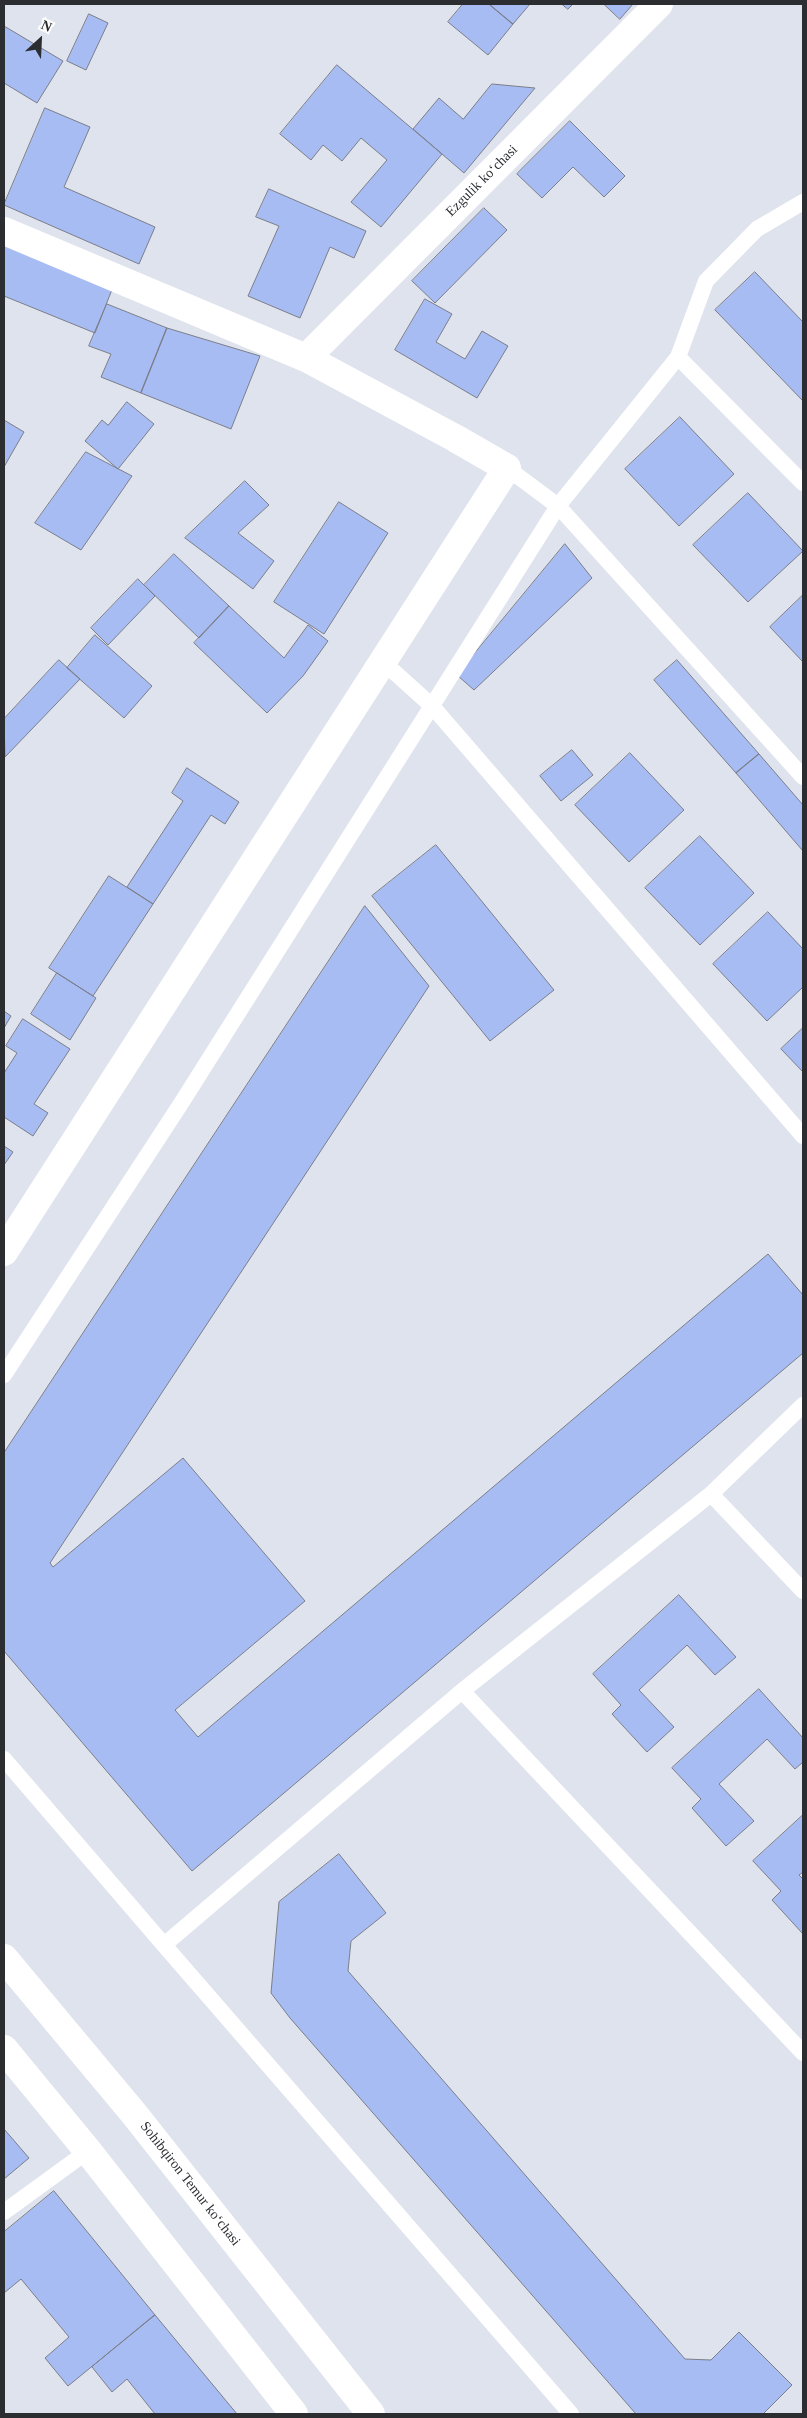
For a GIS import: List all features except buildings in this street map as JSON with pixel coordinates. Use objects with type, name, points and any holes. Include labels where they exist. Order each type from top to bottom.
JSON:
[{"type":"street","name":"Ezgulik koʻchasi","points":[[306,358],[659,4]]},
{"type":"street","points":[[4,231],[306,358],[455,438],[506,468],[4,1252]]},
{"type":"street","name":"Sohibqiron Temur koʻchasi","points":[[4,1958],[135,2115],[371,2414]]},
{"type":"street","points":[[4,2049],[88,2151],[294,2414]]},
{"type":"lane","points":[[4,1375],[188,1094],[558,506],[678,357],[706,281],[757,230],[803,203]]},
{"type":"lane","points":[[678,357],[803,483]]},
{"type":"lane","points":[[506,468],[558,506],[803,777]]},
{"type":"lane","points":[[382,661],[432,706],[803,1136]]},
{"type":"lane","points":[[164,1945],[462,1690],[711,1494],[803,1405]]},
{"type":"lane","points":[[711,1494],[803,1591]]},
{"type":"lane","points":[[462,1690],[803,2053]]},
{"type":"lane","points":[[4,1759],[571,2414]]},
{"type":"lane","points":[[4,2212],[88,2151]]}]
